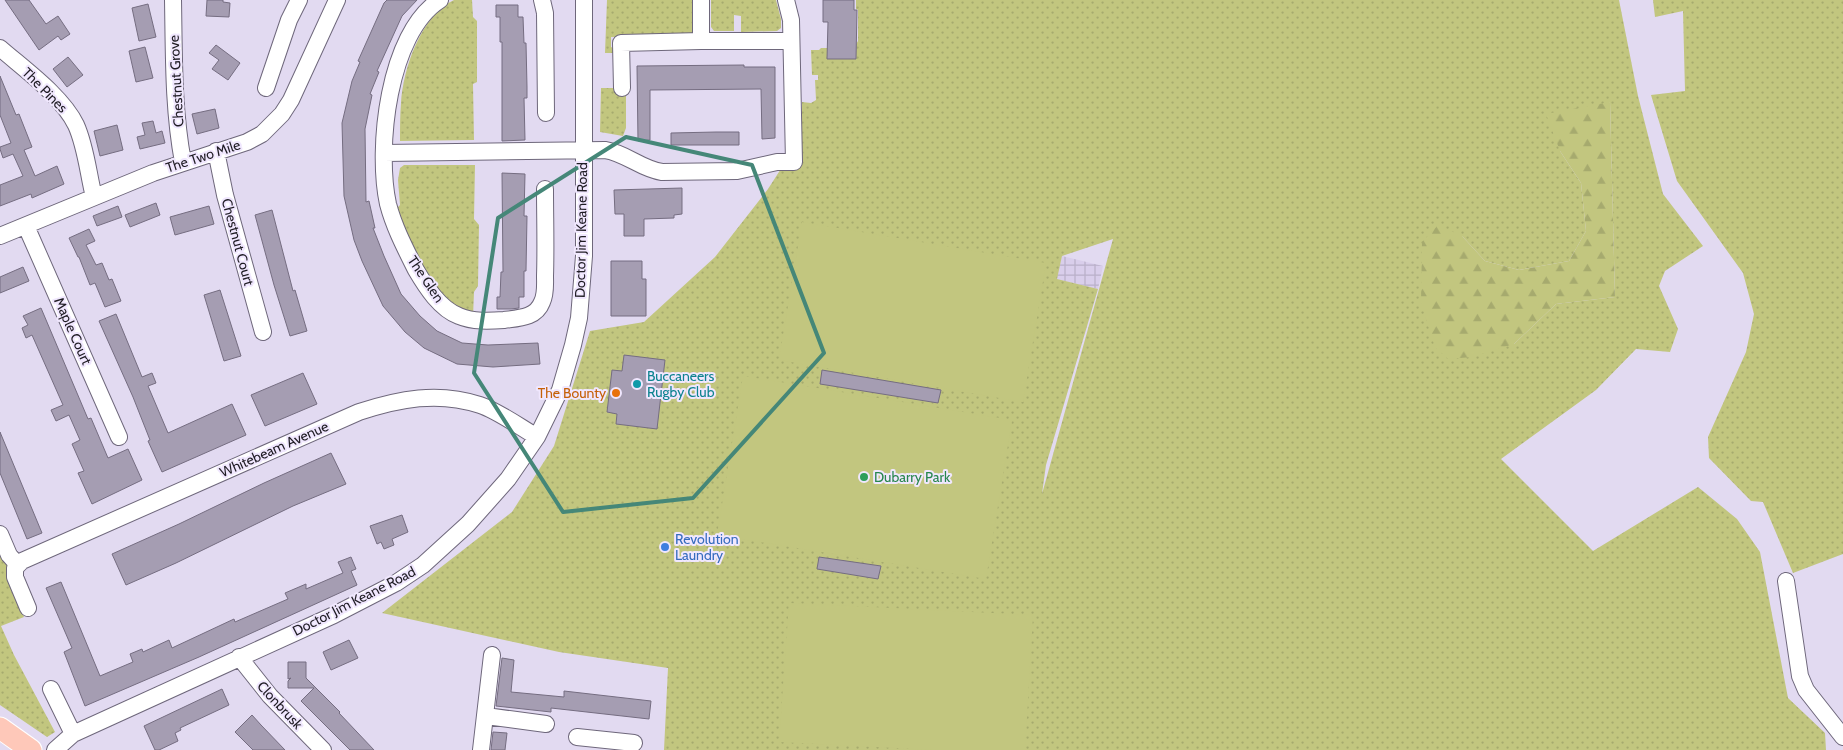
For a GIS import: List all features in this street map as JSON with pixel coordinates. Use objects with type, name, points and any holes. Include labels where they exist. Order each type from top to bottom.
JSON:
[{"type":"main road","points":[[0,728],[31,750]]},
{"type":"street","name":"Chestnut Grove","points":[[173,0],[174,82],[183,162]]},
{"type":"street","points":[[266,88],[299,0]]},
{"type":"street","name":"The Two Mile","points":[[0,236],[183,162],[247,142],[262,134],[282,114],[291,100],[337,0]]},
{"type":"street","name":"The Glen","points":[[440,0],[421,19],[401,53],[385,119],[384,153],[388,202],[393,221],[419,274],[437,300],[448,310],[466,318],[494,321],[520,318],[536,313],[545,292],[545,189]]},
{"type":"street","points":[[542,0],[545,14],[546,112]]},
{"type":"street","name":"Doctor Jim Keane Road","points":[[55,750],[73,734],[334,615],[396,583],[423,565],[468,524],[508,479],[538,436],[560,390],[578,326],[584,256],[584,0]]},
{"type":"street","points":[[701,0],[701,41]]},
{"type":"street","points":[[384,153],[605,150],[616,152],[651,169],[662,172],[737,171],[777,162],[794,162],[791,16],[786,0]]},
{"type":"street","points":[[622,88],[620,43],[791,41]]},
{"type":"street","name":"The Pines","points":[[0,48],[54,96],[71,117],[83,147],[94,197]]},
{"type":"street","name":"Chestnut Court","points":[[216,151],[225,195],[263,332]]},
{"type":"street","name":"Maple Court","points":[[26,226],[120,436]]},
{"type":"street","name":"Whitebeam Avenue","points":[[18,565],[31,556],[288,442],[359,412],[394,401],[446,398],[480,405],[538,436]]},
{"type":"street","points":[[0,534],[9,555],[18,565],[15,568],[16,577],[28,608]]},
{"type":"street","points":[[1786,581],[1800,676],[1806,690],[1843,737]]},
{"type":"street","points":[[481,750],[492,655]]},
{"type":"street","name":"Clonbrusk","points":[[239,657],[270,696],[323,750]]},
{"type":"street","points":[[51,689],[73,734]]},
{"type":"street","points":[[486,716],[546,724]]},
{"type":"street","points":[[577,737],[604,745],[634,743]]},
{"type":"highlighted area","points":[[626,137],[752,165],[824,353],[693,498],[563,512],[474,373],[498,218]]},
{"type":"shaded area","points":[[1062,256],[1103,266],[1098,289],[1056,279]]},
{"type":"green space","points":[[454,0],[472,0],[473,17],[477,21],[477,82],[473,84],[474,140],[400,141],[402,89],[410,59],[423,30],[442,7]]},
{"type":"green space","points":[[607,0],[695,0],[693,33],[686,36],[611,37],[611,47],[615,49],[615,53],[605,53]]},
{"type":"green space","points":[[711,0],[776,0],[781,19],[781,28],[777,31],[741,32],[741,16],[734,15],[734,31],[714,31],[711,27]]},
{"type":"green space","points":[[856,0],[1619,0],[1638,96],[1663,194],[1703,246],[1665,271],[1659,286],[1678,329],[1670,352],[1636,349],[1596,390],[1501,459],[1593,551],[1698,487],[1737,519],[1760,552],[1788,698],[1825,733],[1826,750],[664,750],[668,668],[559,652],[382,613],[512,512],[554,446],[590,331],[644,322],[715,257],[768,189],[802,136],[802,102],[811,103],[816,100],[815,80],[818,80],[818,75],[812,75],[811,50],[819,50],[821,48],[854,48],[858,41],[858,10],[856,9]],"holes":[[[1610,102],[1615,297],[1556,304],[1514,344],[1462,236],[1485,261],[1519,270],[1569,261],[1586,231],[1581,183],[1560,151]],[[1113,239],[1042,494],[1046,465],[1098,289],[1057,279],[1062,256]]]},
{"type":"green space","points":[[1653,0],[1843,0],[1843,554],[1793,573],[1763,502],[1751,501],[1709,458],[1708,437],[1746,352],[1754,314],[1743,273],[1677,181],[1651,95],[1685,91],[1683,11],[1655,17]]},
{"type":"green space","points":[[601,88],[626,88],[626,128],[623,136],[600,132]]},
{"type":"green space","points":[[1610,102],[1615,297],[1556,304],[1514,344],[1472,357],[1448,359],[1435,347],[1421,303],[1422,242],[1438,225],[1462,236],[1485,261],[1519,270],[1569,261],[1586,231],[1581,183],[1560,151],[1546,114]]},
{"type":"green space","points":[[404,165],[475,165],[474,219],[479,225],[478,286],[474,292],[473,317],[444,296],[433,283],[424,270],[410,241],[397,208],[400,205],[398,180],[400,168]]},
{"type":"green space","points":[[802,222],[1046,263],[1023,402],[779,360]]},
{"type":"green space","name":"Dubarry Park","points":[[743,376],[1012,420],[986,579],[717,535]]},
{"type":"green space","points":[[0,552],[10,564],[7,567],[7,576],[24,617],[1,626],[14,655],[55,732],[47,737],[0,705]]},
{"type":"green space","points":[[789,603],[1033,615],[1025,750],[933,750],[779,742]]},
{"type":"building","points":[[5,0],[29,0],[46,24],[58,16],[70,34],[61,40],[58,36],[39,50]]},
{"type":"building","points":[[207,0],[223,0],[223,2],[230,3],[229,17],[206,16]]},
{"type":"building","points":[[387,0],[417,0],[402,16],[377,71],[379,72],[370,94],[372,95],[365,129],[366,202],[369,201],[375,228],[373,228],[384,256],[401,294],[420,316],[437,331],[462,343],[488,345],[538,343],[540,364],[493,367],[457,364],[424,348],[405,332],[383,306],[362,261],[354,240],[344,196],[342,123],[352,81],[360,62],[358,61]]},
{"type":"building","points":[[823,0],[854,0],[854,10],[857,10],[856,59],[827,59],[828,22],[823,22]]},
{"type":"building","points":[[148,4],[156,37],[139,41],[132,8]]},
{"type":"building","points":[[496,5],[518,5],[518,17],[523,17],[524,43],[526,43],[527,87],[527,98],[524,98],[525,140],[502,141],[502,42],[500,42],[500,17],[496,17]]},
{"type":"building","points":[[216,45],[240,63],[228,80],[212,69],[219,60],[209,53]]},
{"type":"building","points":[[145,47],[153,78],[136,82],[129,51]]},
{"type":"building","points":[[68,57],[83,75],[67,87],[53,69]]},
{"type":"building","points":[[744,65],[744,67],[775,67],[775,138],[762,139],[761,89],[650,90],[650,140],[638,141],[637,66]]},
{"type":"building","points":[[0,76],[16,115],[19,114],[32,147],[24,150],[35,176],[57,166],[64,184],[32,198],[31,194],[0,206],[0,185],[23,176],[13,154],[3,158],[0,149],[0,147],[11,143],[0,115]]},
{"type":"building","points":[[215,109],[219,128],[197,134],[192,114]]},
{"type":"building","points":[[153,121],[156,133],[162,131],[165,143],[140,149],[137,137],[145,135],[142,123]]},
{"type":"building","points":[[117,125],[123,150],[100,156],[94,131]]},
{"type":"building","points":[[739,132],[739,145],[671,145],[671,133]]},
{"type":"building","points":[[502,173],[525,174],[524,216],[527,216],[524,297],[519,297],[519,308],[511,309],[497,309],[497,297],[500,297],[501,272],[503,272]]},
{"type":"building","points":[[682,188],[682,214],[674,215],[674,218],[644,219],[644,236],[624,236],[624,214],[615,214],[614,190]]},
{"type":"building","points":[[156,203],[160,215],[130,227],[125,215]]},
{"type":"building","points":[[118,206],[122,217],[97,226],[93,216]]},
{"type":"building","points":[[209,206],[214,224],[175,235],[170,217]]},
{"type":"building","points":[[272,210],[293,291],[295,290],[307,331],[290,336],[255,215]]},
{"type":"building","points":[[89,229],[95,241],[86,245],[96,265],[102,263],[109,280],[112,279],[121,301],[105,307],[95,283],[90,285],[69,238]]},
{"type":"building","points":[[611,261],[642,261],[642,279],[646,279],[646,316],[611,316]]},
{"type":"building","points":[[23,267],[29,281],[0,293],[0,277]]},
{"type":"building","points":[[220,290],[241,356],[224,361],[204,295]]},
{"type":"building","points":[[41,308],[88,419],[91,418],[108,458],[128,449],[142,480],[92,504],[78,473],[84,471],[72,444],[80,440],[69,415],[56,421],[51,410],[63,405],[32,335],[26,338],[22,328],[28,325],[23,316]]},
{"type":"building","points":[[116,314],[142,377],[152,373],[156,383],[148,386],[168,433],[232,404],[246,435],[162,472],[148,441],[150,440],[133,397],[99,321]]},
{"type":"building","name":"Buccaneers Rugby Club","points":[[624,355],[665,360],[657,429],[616,424],[617,414],[607,412],[612,370],[622,371]]},
{"type":"building","points":[[822,370],[941,390],[938,403],[820,384]]},
{"type":"building","points":[[303,373],[317,404],[265,426],[251,395]]},
{"type":"building","points":[[0,432],[42,533],[27,539],[0,473]]},
{"type":"building","points":[[331,453],[346,484],[293,506],[126,585],[112,554]]},
{"type":"building","points":[[402,515],[408,532],[392,539],[394,545],[384,549],[381,542],[377,544],[370,526]]},
{"type":"building","points":[[351,557],[356,569],[351,571],[357,585],[199,657],[85,706],[64,652],[72,648],[46,588],[61,582],[100,676],[133,662],[130,654],[142,649],[143,652],[169,640],[172,648],[234,619],[235,622],[288,599],[285,593],[306,584],[306,589],[343,573],[338,562]]},
{"type":"building","points":[[819,557],[881,566],[878,579],[817,569]]},
{"type":"building","points":[[349,640],[358,658],[331,670],[323,652]]},
{"type":"building","points":[[502,658],[514,660],[511,692],[564,697],[564,691],[651,701],[649,719],[551,708],[551,712],[496,706]]},
{"type":"building","points":[[288,662],[306,662],[306,678],[374,750],[350,750],[301,701],[314,688],[288,688],[288,681],[291,678],[288,679]]},
{"type":"building","points":[[222,689],[229,705],[180,728],[181,730],[175,733],[178,741],[155,750],[144,726]]},
{"type":"building","points":[[252,715],[285,750],[253,750],[235,732]]},
{"type":"building","points":[[493,732],[507,733],[505,750],[491,750]]},
{"type":"place","name":"Buccaneers Rugby Club","points":[[637,384]]},
{"type":"place","name":"The Bounty","points":[[616,393]]},
{"type":"place","name":"Dubarry Park","points":[[864,477]]},
{"type":"place","name":"Revolution Laundry","points":[[665,547]]}]
